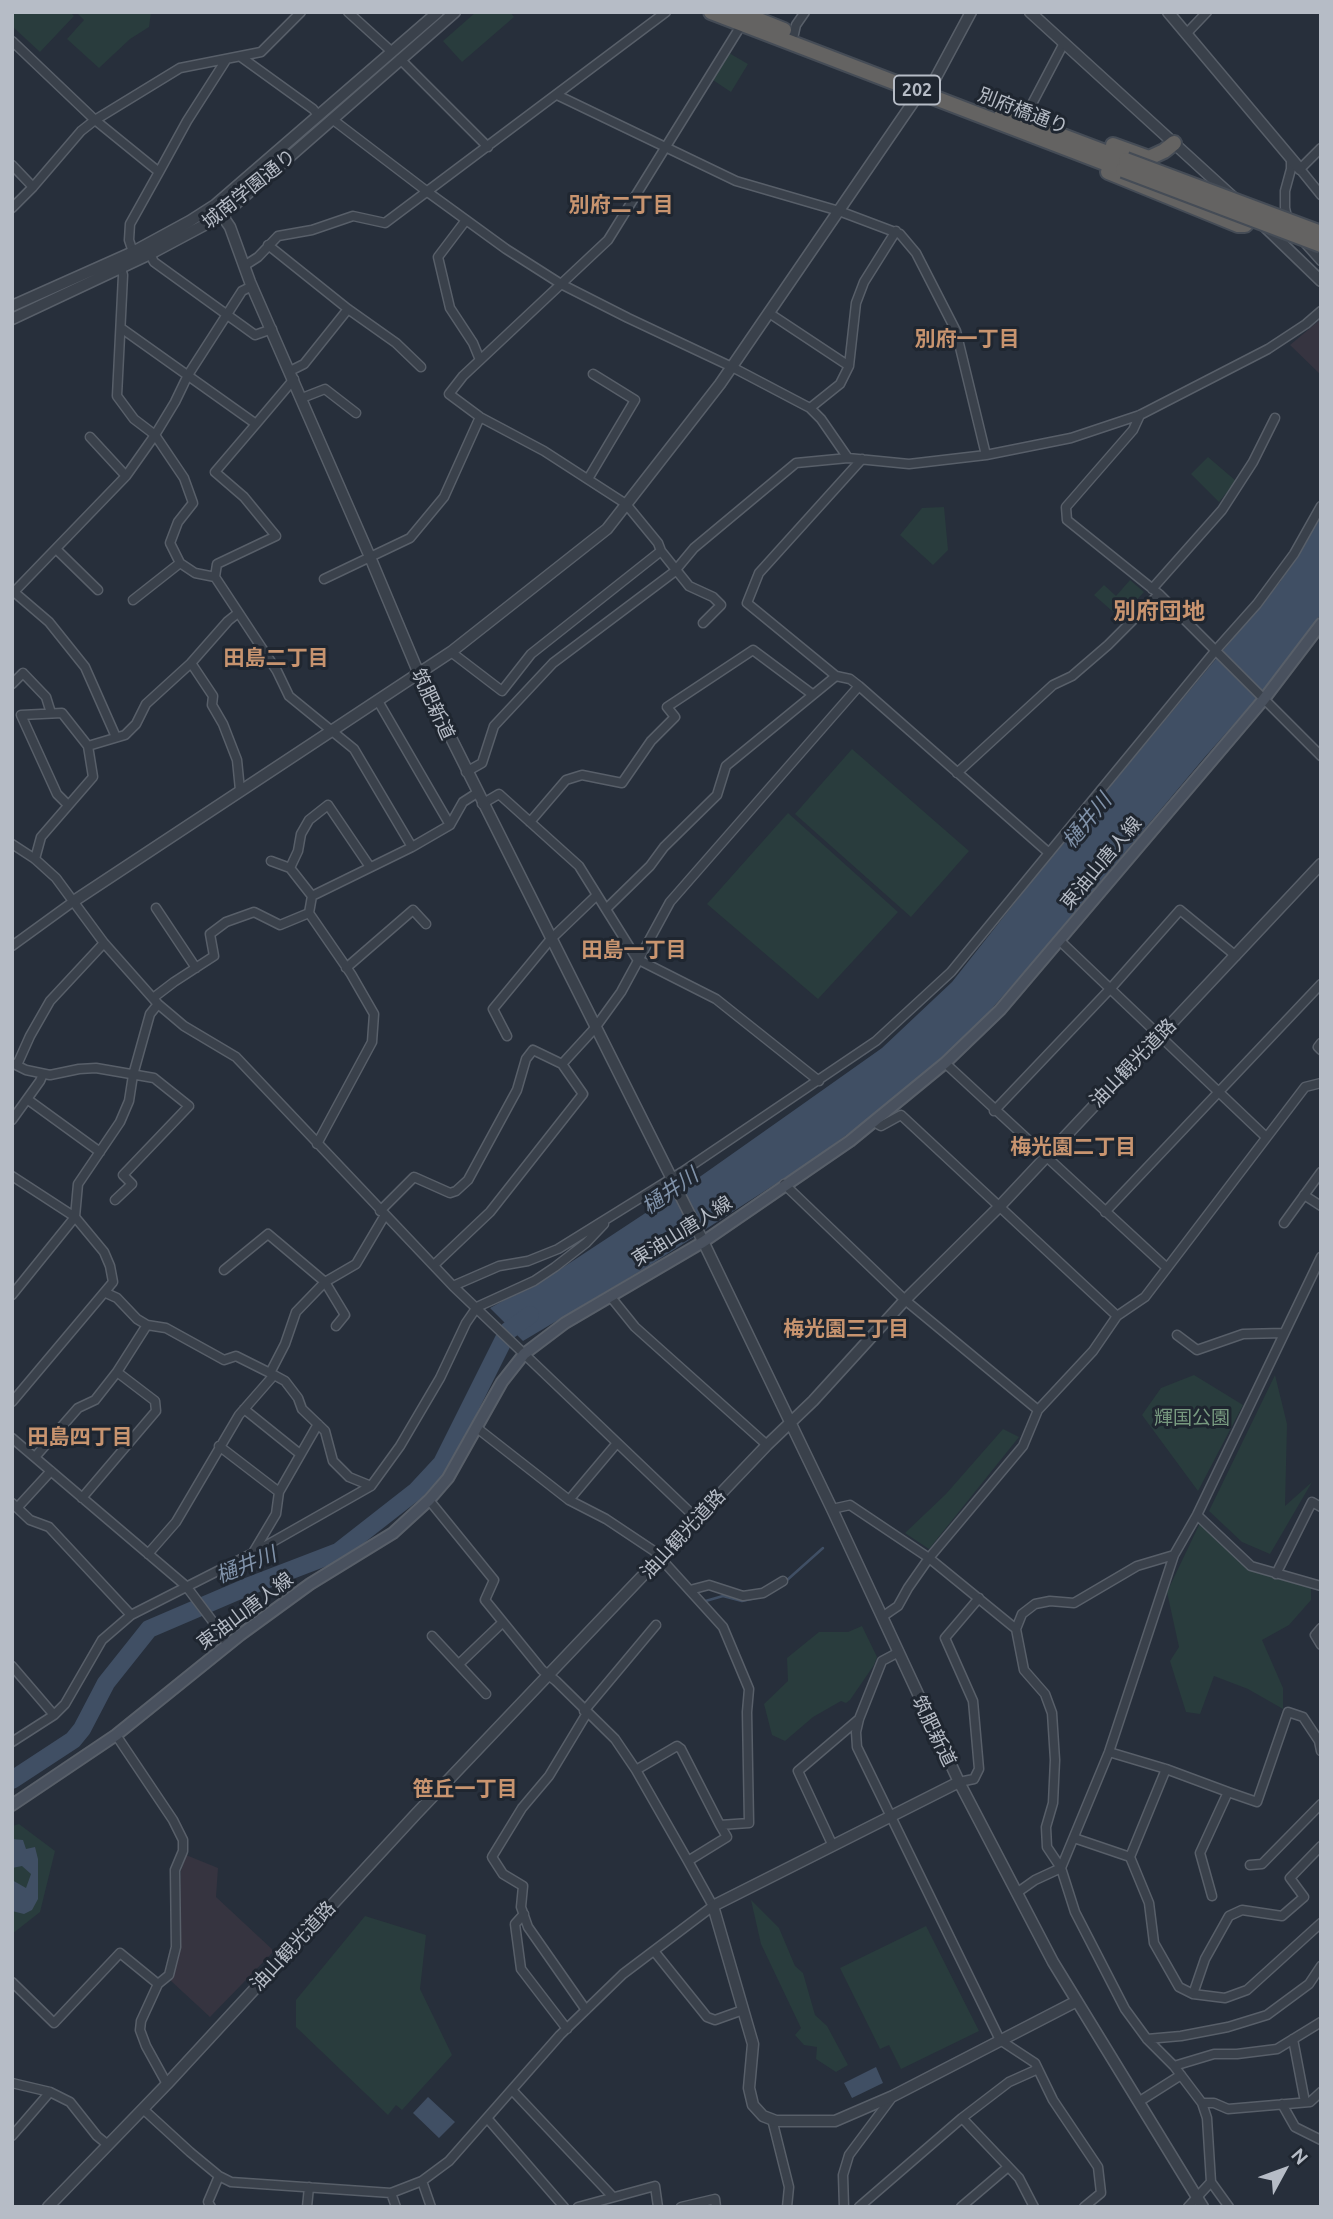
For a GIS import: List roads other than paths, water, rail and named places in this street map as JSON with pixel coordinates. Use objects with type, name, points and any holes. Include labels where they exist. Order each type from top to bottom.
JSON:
[{"type":"highway","name":"別府橋通り","points":[[711,12],[794,34],[1063,148],[1124,165],[1321,233]]},
{"type":"highway","name":"別府橋通り","points":[[741,18],[929,90],[1023,121],[1321,245]]},
{"type":"highway","points":[[1023,121],[1034,117],[1149,158],[1164,152],[1174,143]]},
{"type":"highway","points":[[1063,148],[1081,162],[1237,225],[1245,225],[1253,216]]},
{"type":"main road","name":"東油山唐人線","points":[[12,1805],[116,1735],[310,1584],[393,1533],[429,1500],[448,1478],[521,1350],[702,1239],[784,1184],[874,1122],[944,1063],[1000,1010],[1320,627]]},
{"type":"street","points":[[12,208],[80,131],[95,120],[180,68],[261,52],[302,12]]},
{"type":"street","points":[[348,12],[391,51]]},
{"type":"street","name":"城南学園通り","points":[[12,306],[133,252],[215,205],[438,12]]},
{"type":"street","name":"城南学園通り","points":[[12,319],[150,254],[223,215],[455,12]]},
{"type":"street","points":[[244,266],[258,257],[278,236],[312,230],[353,216],[386,223],[666,12]]},
{"type":"street","points":[[794,34],[796,25],[805,12]]},
{"type":"street","points":[[12,946],[74,901],[451,652],[607,529],[732,367],[916,98],[929,90],[971,12]]},
{"type":"street","points":[[1030,12],[1321,281]]},
{"type":"street","points":[[1168,12],[1321,195]]},
{"type":"street","points":[[1186,34],[1207,12]]},
{"type":"street","points":[[704,623],[721,606],[713,597],[689,586],[626,504],[544,451],[480,417],[449,394],[463,376],[608,240],[666,148],[741,18]]},
{"type":"street","points":[[12,41],[95,120],[159,172]]},
{"type":"street","points":[[1023,121],[1064,43]]},
{"type":"street","points":[[241,57],[319,116]]},
{"type":"street","points":[[400,59],[488,147]]},
{"type":"street","points":[[133,252],[129,240],[130,224],[187,121],[226,60]]},
{"type":"street","points":[[557,95],[736,181],[896,230],[916,253],[956,331],[986,455]]},
{"type":"street","points":[[332,118],[466,220],[561,284],[810,408],[821,419],[848,458]]},
{"type":"street","points":[[1300,169],[1321,148]]},
{"type":"street","points":[[1291,158],[1285,191],[1286,217],[1321,261]]},
{"type":"street","points":[[12,165],[33,187]]},
{"type":"street","name":"筑肥新道","points":[[215,205],[223,215],[418,674],[702,1239],[958,1782],[1053,1962],[1201,2202]]},
{"type":"street","points":[[466,220],[438,257],[450,308],[473,343],[480,360]]},
{"type":"street","points":[[810,408],[840,384],[849,366],[856,303],[864,282],[896,230]]},
{"type":"street","points":[[268,245],[348,309],[396,343],[421,367]]},
{"type":"street","points":[[150,254],[155,262],[255,335],[272,329]]},
{"type":"street","points":[[121,268],[123,275],[117,396],[134,419],[155,435],[184,478],[193,503],[178,522],[170,543],[180,564],[195,573],[215,577]]},
{"type":"street","points":[[117,737],[85,667],[49,622],[13,593],[125,476],[155,435],[188,375],[242,291],[252,286]]},
{"type":"street","points":[[348,309],[215,472],[244,496],[276,536],[217,564],[215,577],[277,671],[289,696],[354,749],[412,847]]},
{"type":"street","points":[[466,772],[482,763],[494,726],[553,663],[677,569],[694,548],[796,463],[848,458],[909,464],[986,455],[1071,438],[1140,415],[1268,349],[1321,311]]},
{"type":"street","points":[[769,313],[849,366]]},
{"type":"street","points":[[121,328],[256,424]]},
{"type":"street","points":[[588,480],[635,400],[593,374]]},
{"type":"street","points":[[302,398],[325,388],[356,413]]},
{"type":"street","points":[[1140,415],[1133,430],[1066,507],[1067,520],[1155,592],[1321,756]]},
{"type":"street","points":[[324,579],[410,538],[444,497],[480,417]]},
{"type":"street","points":[[957,773],[1053,685],[1072,676],[1108,645],[1222,510],[1253,462],[1275,418]]},
{"type":"street","points":[[90,437],[125,476]]},
{"type":"street","points":[[862,459],[759,573],[747,603],[836,676],[859,686],[1049,853]]},
{"type":"street","points":[[453,1286],[499,1266],[528,1261],[558,1249],[670,1180],[876,1041],[951,972],[1265,594],[1294,554],[1321,506]]},
{"type":"street","points":[[56,549],[98,590]]},
{"type":"street","points":[[451,652],[502,691],[531,654],[661,551]]},
{"type":"street","points":[[132,600],[180,564]]},
{"type":"street","points":[[88,746],[125,735],[136,724],[146,704],[191,663],[238,613]]},
{"type":"street","points":[[530,822],[566,780],[582,775],[622,783],[651,741],[675,717],[667,707],[753,650],[812,694]]},
{"type":"street","points":[[191,663],[213,696],[212,705],[223,724],[237,760],[240,790]]},
{"type":"street","points":[[12,684],[23,673],[46,697],[51,713]]},
{"type":"street","points":[[606,909],[717,795],[726,766],[836,676]]},
{"type":"street","points":[[562,1064],[595,1028],[621,992],[670,902],[859,686]]},
{"type":"street","points":[[378,701],[450,825]]},
{"type":"street","points":[[35,859],[41,837],[93,777],[88,746],[62,713],[21,715],[57,794],[68,805]]},
{"type":"street","points":[[312,896],[412,847],[450,825],[463,802],[477,793]]},
{"type":"street","points":[[482,804],[499,794],[579,866],[637,959],[716,999],[819,1081]]},
{"type":"street","points":[[290,868],[298,851],[301,834],[309,820],[328,805],[370,867]]},
{"type":"street","points":[[12,844],[35,859],[56,878],[104,943],[156,1001],[184,1026],[236,1057],[453,1286],[697,1518]]},
{"type":"street","points":[[271,860],[290,868],[312,896],[309,913],[374,1014],[372,1042],[317,1144]]},
{"type":"street","name":"油山観光道路","points":[[48,2207],[144,2109],[337,1898],[697,1518],[861,1350],[905,1300],[999,1207],[1321,864]]},
{"type":"street","points":[[508,1036],[493,1009],[550,940],[597,895]]},
{"type":"street","points":[[156,908],[196,968]]},
{"type":"street","points":[[346,968],[413,910],[426,924]]},
{"type":"street","points":[[994,1111],[1111,988],[1180,910],[1236,956]]},
{"type":"street","points":[[12,1294],[75,1217],[78,1184],[100,1153],[129,1101],[133,1075],[156,1001],[214,956],[210,934],[226,922],[254,912],[280,925],[309,913]]},
{"type":"street","points":[[1059,940],[1220,1090],[1266,1137]]},
{"type":"street","points":[[104,943],[50,1001],[14,1064],[26,1070],[50,1075],[96,1068],[154,1077],[188,1106],[123,1175],[132,1184],[115,1200]]},
{"type":"street","points":[[1105,1212],[1321,984]]},
{"type":"street","points":[[1321,1044],[1318,1047],[1321,1051]]},
{"type":"street","points":[[148,1554],[176,1522],[219,1446],[272,1374],[296,1312],[325,1282],[356,1264],[383,1213],[414,1177],[450,1193],[468,1180],[517,1090],[526,1059],[533,1050],[562,1064],[583,1094],[490,1212],[433,1265]]},
{"type":"street","points":[[944,1063],[1167,1268]]},
{"type":"street","points":[[12,1119],[43,1073]]},
{"type":"street","points":[[882,1617],[898,1606],[929,1558],[1023,1446],[1038,1410],[1093,1352],[1117,1316],[1145,1297],[1305,1087],[1321,1083]]},
{"type":"street","points":[[27,1099],[100,1153]]},
{"type":"street","points":[[874,1122],[881,1126],[901,1115],[1117,1316]]},
{"type":"street","points":[[1284,1223],[1321,1172]]},
{"type":"street","points":[[12,1176],[75,1217],[104,1252],[113,1282],[12,1402]]},
{"type":"street","points":[[784,1184],[905,1300],[1038,1410]]},
{"type":"street","points":[[1304,1195],[1321,1206]]},
{"type":"street","points":[[12,1742],[54,1715],[65,1704],[102,1640],[131,1615],[253,1553],[372,1486],[400,1446],[440,1378],[466,1323],[480,1309],[555,1267],[586,1243],[610,1217]]},
{"type":"street","points":[[224,1270],[268,1234],[325,1282],[345,1315],[336,1326]]},
{"type":"street","points":[[1018,1892],[1035,1880],[1061,1868],[1109,1752],[1174,1555],[1197,1515],[1321,1257]]},
{"type":"street","points":[[106,1293],[117,1298],[136,1319],[147,1325],[166,1328],[224,1360],[236,1356],[285,1381],[298,1398],[302,1409],[325,1431],[332,1461],[349,1477],[372,1486]]},
{"type":"street","points":[[610,1296],[635,1327],[767,1445]]},
{"type":"street","points":[[35,1457],[78,1408],[95,1400],[117,1372],[147,1325]]},
{"type":"street","points":[[1177,1335],[1197,1350],[1243,1334],[1283,1333]]},
{"type":"street","points":[[82,1498],[156,1412],[155,1401],[117,1372]]},
{"type":"street","points":[[244,1409],[300,1454]]},
{"type":"street","points":[[253,1553],[276,1514],[279,1492],[318,1424]]},
{"type":"street","points":[[477,1428],[569,1500],[606,1519],[661,1558],[723,1627],[749,1689],[749,1823],[720,1825]]},
{"type":"street","points":[[12,1438],[186,1586],[223,1635],[227,1647]]},
{"type":"street","points":[[569,1500],[617,1443]]},
{"type":"street","points":[[219,1446],[279,1492]]},
{"type":"street","points":[[51,1471],[15,1505],[30,1520],[49,1527],[131,1615]]},
{"type":"street","points":[[429,1500],[494,1580],[485,1600],[549,1676],[615,1740],[636,1770],[713,1906],[753,2045],[749,2088],[753,2105],[763,2116],[772,2119],[835,2122],[894,2096],[1077,2001]]},
{"type":"street","points":[[1276,1574],[1312,1502],[1321,1507]]},
{"type":"street","points":[[831,1509],[850,1505],[929,1558],[1016,1629]]},
{"type":"street","points":[[1197,1515],[1251,1566],[1321,1586]]},
{"type":"street","points":[[1174,1555],[1137,1566],[1074,1603],[1050,1601],[1035,1604],[1022,1614],[1016,1629],[1024,1670],[1045,1694],[1052,1713],[1054,1803],[1046,1827],[1047,1847],[1061,1868],[1075,1912],[1125,2009],[1147,2039],[1181,2075],[1202,2103],[1207,2118],[1211,2182],[1201,2202],[1188,2207]]},
{"type":"street","points":[[690,1590],[709,1586],[743,1595],[763,1592],[783,1581]]},
{"type":"street","points":[[144,2109],[219,2176],[231,2182],[391,2193],[422,2181],[449,2161],[567,2029],[623,1974],[713,1906],[958,1782],[974,1779],[979,1769],[973,1701],[945,1638],[979,1598]]},
{"type":"street","points":[[459,1664],[503,1622]]},
{"type":"street","points":[[586,2010],[528,1927],[521,1907],[523,1886],[503,1874],[492,1857],[522,1808],[549,1776],[585,1712],[656,1625]]},
{"type":"street","points":[[1321,1628],[1315,1635],[1321,1645]]},
{"type":"street","points":[[432,1636],[486,1694]]},
{"type":"street","points":[[897,1653],[882,1661],[859,1719],[857,1747],[1000,2040],[1035,2063],[1053,2101],[1098,2167],[1101,2193],[1084,2207]]},
{"type":"street","points":[[12,1666],[54,1715]]},
{"type":"street","points":[[1109,1752],[1166,1769],[1257,1802],[1288,1712],[1303,1717],[1319,1741],[1321,1751]]},
{"type":"street","points":[[832,1844],[798,1771],[859,1719]]},
{"type":"street","points":[[116,1735],[173,1820],[183,1840],[183,1851],[175,1870],[176,1947],[169,1975],[159,1984],[141,2021],[140,2030],[153,2061],[167,2084]]},
{"type":"street","points":[[636,1770],[677,1746],[681,1749],[727,1838],[688,1861]]},
{"type":"street","points":[[1166,1769],[1130,1857],[1149,1903],[1154,1943],[1180,1987],[1193,1994],[1225,1998],[1247,1990],[1321,1923]]},
{"type":"street","points":[[1212,1896],[1200,1853],[1228,1792]]},
{"type":"street","points":[[1250,1865],[1262,1864],[1321,1804]]},
{"type":"street","points":[[1074,1838],[1130,1857]]},
{"type":"street","points":[[1193,1994],[1205,1959],[1229,1916],[1242,1910],[1282,1916],[1304,1897],[1290,1878],[1321,1846]]},
{"type":"street","points":[[524,1914],[515,1924],[521,1969],[567,2029]]},
{"type":"street","points":[[654,1951],[706,2017],[715,2020],[743,2011]]},
{"type":"street","points":[[12,1982],[54,2023],[120,1954],[159,1984]]},
{"type":"street","points":[[1147,2039],[1228,2027],[1267,2015],[1309,1984],[1321,1966]]},
{"type":"street","points":[[1174,2066],[1214,2054],[1277,2049],[1321,2022]]},
{"type":"street","points":[[1293,2039],[1305,2102]]},
{"type":"street","points":[[859,2207],[962,2118],[1009,2082],[1038,2069]]},
{"type":"street","points":[[1140,2101],[1181,2075]]},
{"type":"street","points":[[12,2083],[50,2092],[70,2102],[97,2136],[108,2145]]},
{"type":"street","points":[[512,2090],[612,2197]]},
{"type":"street","points":[[12,2136],[50,2092]]},
{"type":"street","points":[[1202,2103],[1214,2103],[1228,2109],[1310,2102],[1321,2092]]},
{"type":"street","points":[[844,2207],[843,2175],[849,2155],[894,2096]]},
{"type":"street","points":[[1282,2104],[1295,2127],[1321,2140]]},
{"type":"street","points":[[487,2118],[564,2207]]},
{"type":"street","points":[[962,2118],[1019,2178],[1034,2207]]},
{"type":"street","points":[[772,2119],[789,2187],[788,2207]]},
{"type":"street","points":[[961,2207],[1009,2167]]},
{"type":"street","points":[[211,2207],[208,2202],[219,2176]]},
{"type":"street","points":[[422,2181],[431,2207]]},
{"type":"street","points":[[1211,2182],[1229,2207]]},
{"type":"street","points":[[578,2207],[655,2186],[658,2207]]},
{"type":"street","points":[[307,2207],[309,2187]]},
{"type":"street","points":[[391,2193],[396,2207]]},
{"type":"street","points":[[681,2207],[715,2199],[716,2207]]},
{"type":"water","points":[[1321,512],[1321,614],[1272,681],[972,1031],[882,1109],[811,1161],[652,1264],[523,1341],[490,1308],[559,1270],[691,1183],[882,1048],[952,982],[1047,862],[1280,582]]},
{"type":"water","points":[[12,1839],[23,1840],[26,1849],[35,1847],[38,1859],[38,1899],[32,1910],[24,1914],[12,1911],[12,1880],[26,1888],[31,1874],[22,1866],[12,1868]]},
{"type":"water","points":[[876,2067],[883,2083],[852,2098],[844,2083]]},
{"type":"water","points":[[428,2097],[455,2122],[439,2138],[413,2113]]},
{"type":"waterway","name":"樋井川","points":[[12,1780],[73,1740],[82,1729],[106,1683],[149,1629],[338,1552],[416,1491],[442,1463],[508,1331],[530,1315]]},
{"type":"waterway","points":[[786,1581],[823,1548]]},
{"type":"waterway","points":[[702,1602],[723,1596],[742,1601],[760,1597]]},
{"type":"district","name":"別府二丁目","points":[[621,205]]},
{"type":"district","name":"別府一丁目","points":[[967,339]]},
{"type":"district","name":"別府団地","points":[[1159,611]]},
{"type":"district","name":"田島二丁目","points":[[276,658]]},
{"type":"district","name":"田島一丁目","points":[[634,950]]},
{"type":"district","name":"梅光園二丁目","points":[[1073,1147]]},
{"type":"district","name":"梅光園三丁目","points":[[846,1329]]},
{"type":"district","name":"田島四丁目","points":[[80,1437]]},
{"type":"district","name":"笹丘一丁目","points":[[465,1789]]},
{"type":"park label","name":"輝国公園","points":[[1192,1418]]}]
